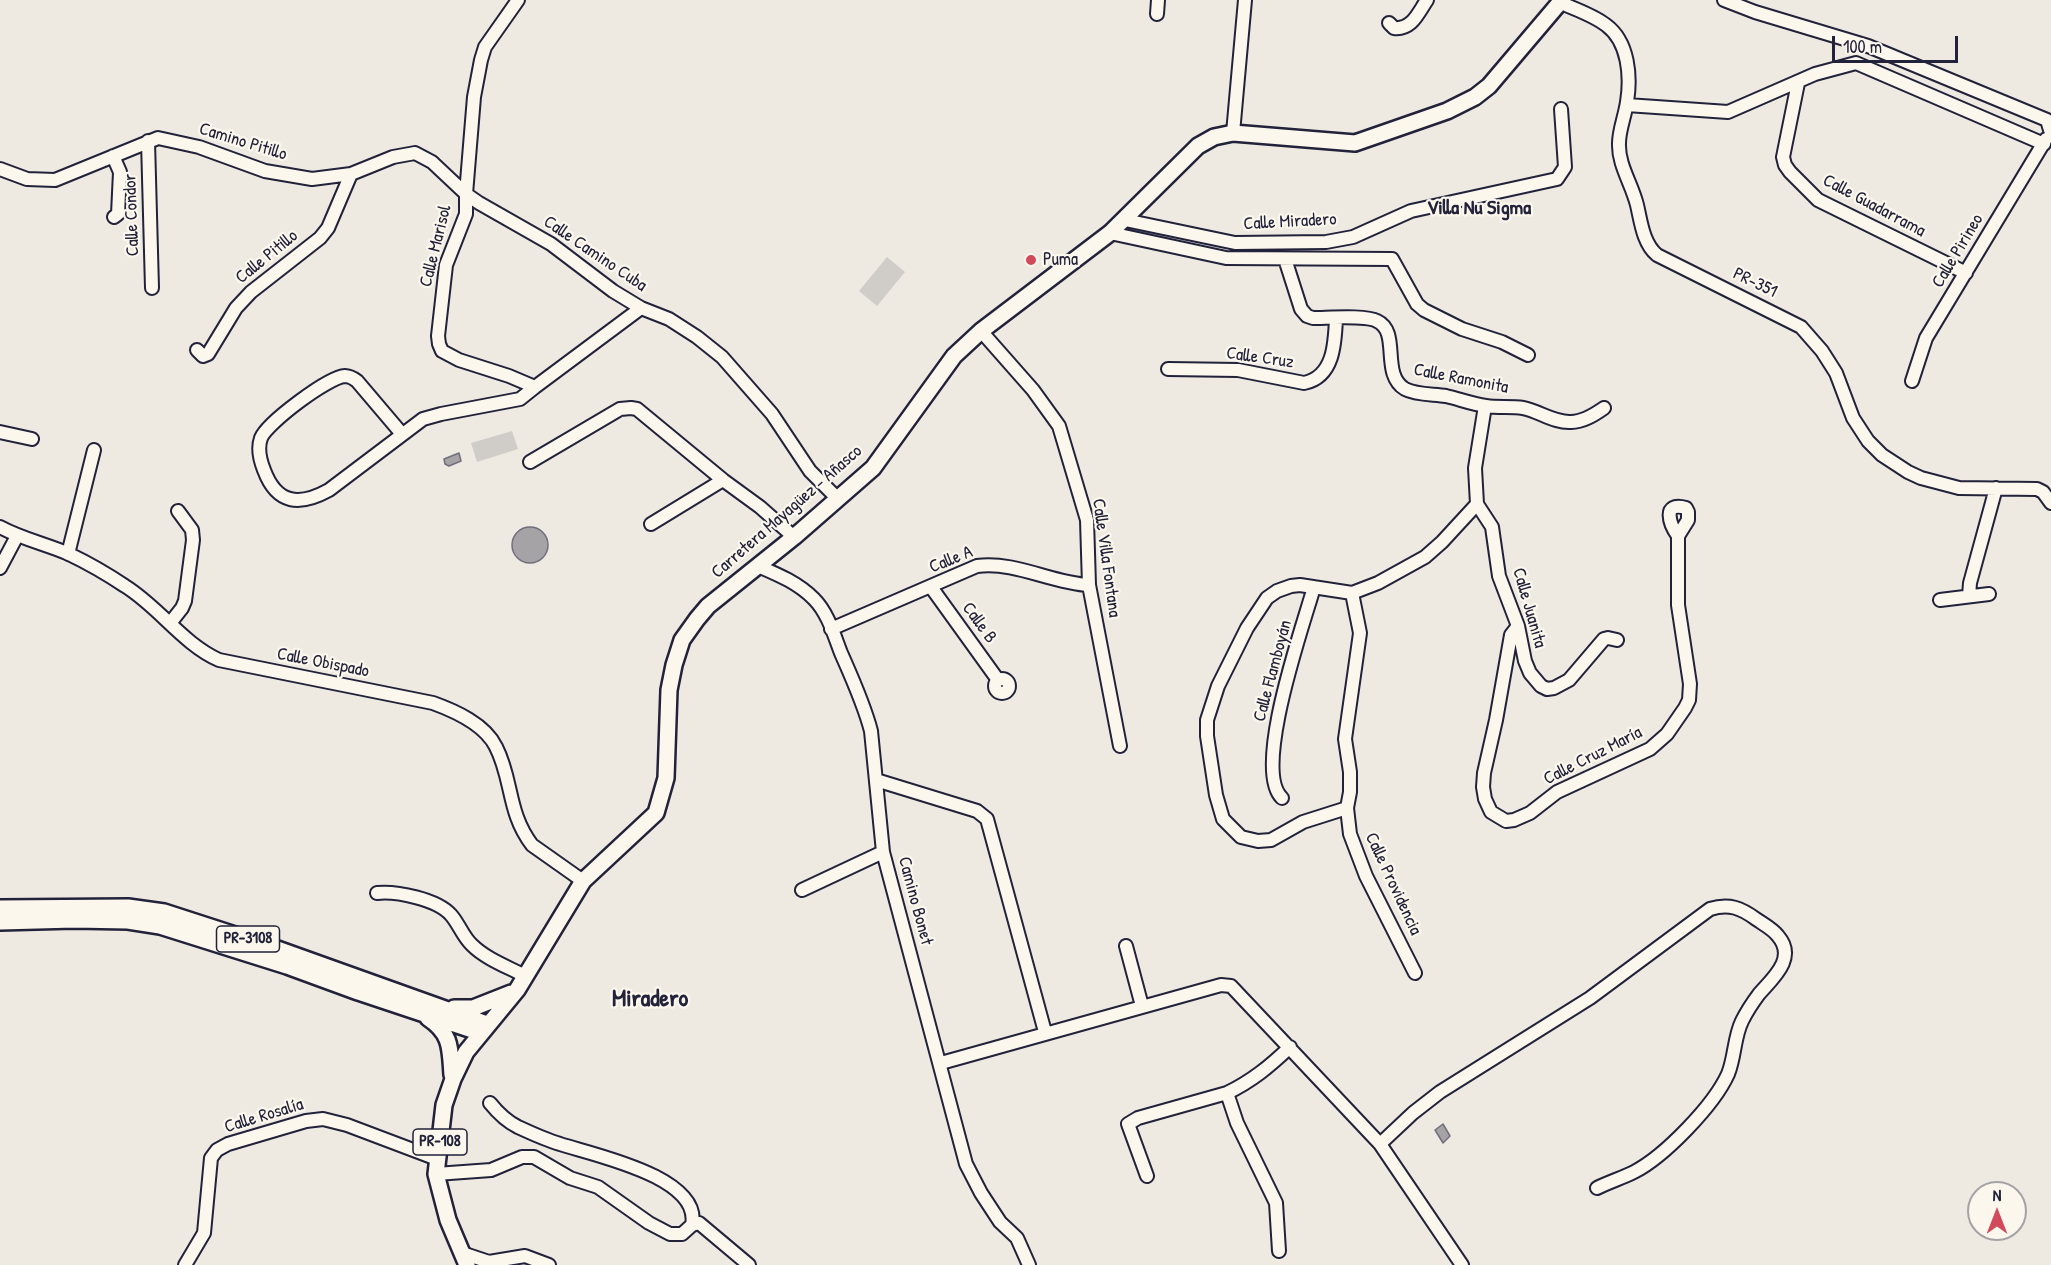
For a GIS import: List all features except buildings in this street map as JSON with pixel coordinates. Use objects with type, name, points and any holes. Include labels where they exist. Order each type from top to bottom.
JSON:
[{"type":"main road","name":"Carretera Mayagüez - Añasco","points":[[484,1028],[517,990],[583,881],[656,813],[666,778],[669,690],[682,640],[708,606],[794,537],[873,468],[954,356],[981,331],[1110,233],[1198,146],[1214,137],[1233,133],[1355,143],[1447,111],[1475,98],[1489,86],[1561,1]]},
{"type":"main road","name":"PR-3108","points":[[0,908],[128,907],[164,912],[269,946],[440,1007],[484,1028]]},
{"type":"main road","name":"PR-3108","points":[[0,922],[128,921],[160,926],[287,966],[421,1013],[484,1028]]},
{"type":"main road","points":[[440,1007],[473,1008],[517,990]]},
{"type":"main road","points":[[421,1013],[439,1025],[445,1033],[450,1044],[453,1079]]},
{"type":"main road","name":"PR-108","points":[[464,1259],[448,1220],[437,1167],[444,1105],[466,1052],[484,1028]]},
{"type":"street","points":[[466,194],[474,97],[481,60],[491,37],[518,0]]},
{"type":"street","points":[[1157,14],[1158,0]]},
{"type":"street","points":[[1233,133],[1245,0]]},
{"type":"street","points":[[1389,23],[1394,28],[1402,29],[1413,22],[1427,0]]},
{"type":"street","points":[[1724,0],[1755,12],[1862,44],[2047,120],[2051,130]]},
{"type":"street","name":"PR-351","points":[[1561,1],[1606,25],[1614,33],[1627,61],[1629,93],[1619,142],[1620,160],[1633,190],[1646,242],[1650,249],[1657,255],[1801,327],[1822,351],[1836,372],[1853,418],[1860,429],[1868,441],[1887,459],[1908,472],[1938,483],[1959,488],[2037,489],[2043,492],[2051,503]]},
{"type":"street","points":[[1856,63],[1862,44]]},
{"type":"street","points":[[1627,105],[1728,112],[1815,74],[1856,63],[2044,144]]},
{"type":"street","name":"Calle Guadarrama","points":[[1798,83],[1784,157],[1785,165],[1790,172],[1818,200],[1966,273]]},
{"type":"street","name":"Calle Miradero","points":[[1125,220],[1235,243],[1326,242],[1353,237],[1411,211],[1557,179],[1565,167],[1561,109]]},
{"type":"street","name":"Calle Pirineo","points":[[1912,381],[1926,338],[2051,130]]},
{"type":"street","name":"Camino Pitillo","points":[[0,169],[27,179],[55,180],[158,138],[185,144],[265,171],[312,179],[351,174],[393,157],[415,153],[432,162],[466,194]]},
{"type":"street","name":"Calle Condor","points":[[148,141],[152,288]]},
{"type":"street","points":[[113,156],[120,172],[118,214],[114,217]]},
{"type":"street","name":"Calle Pitillo","points":[[197,350],[203,356],[208,354],[236,308],[251,292],[320,238],[333,218],[351,174]]},
{"type":"street","name":"Calle Camino Cuba","points":[[466,194],[551,244],[591,276],[641,308],[669,320],[697,337],[722,357],[772,414],[810,471],[838,499]]},
{"type":"street","name":"Calle Marisol","points":[[466,194],[466,214],[446,265],[439,344],[442,351],[459,360],[509,376],[534,387]]},
{"type":"street","points":[[1110,233],[1217,257],[1392,260],[1417,304],[1424,310],[1462,329],[1502,342],[1528,355]]},
{"type":"street","name":"Calle Ramonita","points":[[1286,259],[1303,313],[1313,318],[1370,318],[1387,329],[1392,370],[1403,388],[1409,391],[1449,397],[1485,406],[1524,408],[1570,423],[1586,418],[1604,408]]},
{"type":"street","points":[[402,434],[357,381],[343,376],[317,390],[269,425],[260,442],[260,459],[266,476],[279,494],[306,501],[329,490],[416,424],[431,417],[520,399],[641,308]]},
{"type":"street","name":"Calle Cruz","points":[[1168,369],[1238,370],[1304,382],[1312,381],[1325,371],[1330,359],[1336,318]]},
{"type":"street","name":"Calle Villa Fontana","points":[[981,331],[1034,390],[1059,426],[1087,520],[1089,585],[1120,746]]},
{"type":"street","name":"Calle Juanita","points":[[1485,406],[1475,468],[1477,504],[1492,527],[1499,576],[1518,626],[1525,661],[1530,673],[1541,686],[1547,689],[1554,688],[1569,680],[1604,639],[1617,640]]},
{"type":"street","points":[[530,462],[621,410],[631,408],[637,410],[760,507],[794,537]]},
{"type":"street","points":[[0,432],[32,440]]},
{"type":"street","points":[[68,554],[94,450]]},
{"type":"street","points":[[651,524],[723,480]]},
{"type":"street","points":[[1969,596],[1970,583],[1996,488]]},
{"type":"street","points":[[1347,808],[1303,822],[1271,840],[1258,841],[1241,837],[1223,819],[1216,795],[1207,736],[1211,704],[1222,675],[1247,628],[1267,598],[1277,591],[1291,586],[1352,593],[1425,557],[1477,504]]},
{"type":"street","points":[[171,622],[185,601],[193,546],[192,530],[178,511]]},
{"type":"street","name":"Calle Obispado","points":[[0,527],[17,536],[68,554],[126,586],[171,622],[198,648],[219,660],[433,704],[469,720],[488,735],[495,744],[514,813],[526,837],[532,845],[583,881]]},
{"type":"street","points":[[0,568],[17,536]]},
{"type":"street","name":"Calle Cruz María","points":[[1518,626],[1511,634],[1483,787],[1488,807],[1496,816],[1506,821],[1530,813],[1557,792],[1650,749],[1667,734],[1681,714],[1691,691],[1678,605],[1678,536]]},
{"type":"street","name":"Camino Bonet","points":[[758,566],[786,578],[805,590],[816,601],[831,629],[866,713],[871,731],[883,852],[941,1063],[948,1101],[966,1164],[1000,1222],[1017,1238],[1029,1265]]},
{"type":"street","name":"Calle A","points":[[831,629],[977,566],[1012,567],[1076,584],[1089,585]]},
{"type":"street","name":"Calle B","points":[[931,587],[998,680]]},
{"type":"street","name":"Calle Flamboyán","points":[[1282,798],[1273,786],[1275,730],[1314,587]]},
{"type":"street","name":"Calle Providencia","points":[[1352,593],[1359,633],[1346,739],[1350,782],[1347,808],[1354,846],[1378,902],[1415,973]]},
{"type":"street","points":[[1940,600],[1989,594]]},
{"type":"street","points":[[876,780],[977,810],[987,819],[1045,1032]]},
{"type":"street","points":[[802,891],[883,852]]},
{"type":"street","points":[[377,893],[393,891],[438,905],[449,913],[470,943],[479,951],[525,976]]},
{"type":"street","points":[[1380,1144],[1413,1113],[1440,1092],[1590,998],[1710,909],[1725,906],[1743,910],[1777,934],[1782,942],[1785,955],[1780,970],[1750,1006],[1741,1023],[1729,1071],[1719,1092],[1681,1135],[1656,1157],[1636,1171],[1596,1188]]},
{"type":"street","points":[[1126,946],[1142,1006]]},
{"type":"street","points":[[941,1063],[1045,1032],[1227,985],[1236,990],[1380,1144],[1462,1265]]},
{"type":"street","points":[[1146,1176],[1128,1124],[1138,1118],[1227,1093],[1260,1075],[1290,1047]]},
{"type":"street","points":[[1227,1093],[1237,1123],[1276,1203],[1279,1251]]},
{"type":"street","points":[[489,1103],[501,1116],[517,1126],[559,1144],[608,1157],[672,1186],[688,1202],[694,1217],[692,1225]]},
{"type":"street","name":"Calle Rosalía","points":[[185,1265],[204,1233],[211,1158],[228,1144],[306,1121],[323,1119],[347,1125],[437,1167]]},
{"type":"street","points":[[437,1167],[491,1170],[498,1169],[522,1156],[534,1157],[570,1178],[598,1187],[649,1223],[670,1234],[682,1234],[692,1225],[699,1223],[749,1265]]},
{"type":"street","points":[[464,1259],[489,1262],[525,1256],[549,1265]]},
{"type":"shaded area","points":[[887,257],[905,272],[877,306],[859,291]]},
{"type":"shaded area","points":[[512,431],[518,449],[477,462],[471,443]]},
{"type":"shaded area","points":[[459,453],[461,461],[449,466],[445,464],[444,459]]},
{"type":"shaded area","points":[[530,527],[542,533],[548,545],[542,557],[530,563],[518,557],[512,545],[518,533]]},
{"type":"shaded area","points":[[1443,1124],[1450,1136],[1443,1143],[1435,1130]]},
{"type":"place","name":"Puma","points":[[1031,260]]},
{"type":"district","name":"Villa Nu Sigma","points":[[1479,209]]},
{"type":"district","name":"Miradero","points":[[650,1000]]}]
